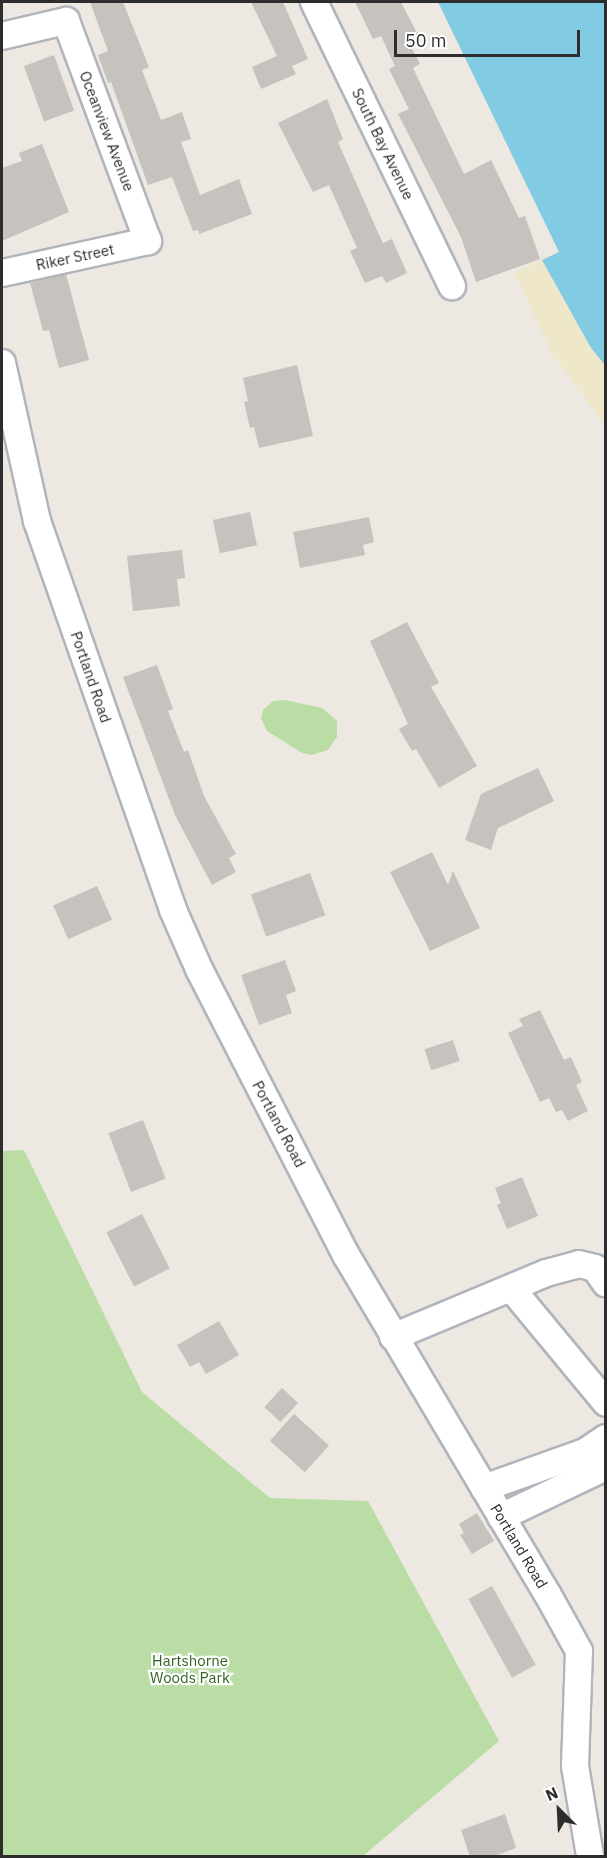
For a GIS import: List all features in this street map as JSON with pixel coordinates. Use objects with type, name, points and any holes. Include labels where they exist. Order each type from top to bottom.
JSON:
[{"type":"street","name":"South Bay Avenue","points":[[314,2],[452,286]]},
{"type":"street","name":"Oceanview Avenue","points":[[2,36],[66,21],[148,242]]},
{"type":"street","name":"Riker Street","points":[[2,273],[148,242]]},
{"type":"street","name":"Portland Road","points":[[2,363],[37,521],[173,910],[244,1059],[346,1255],[579,1651],[575,1766],[590,1857]]},
{"type":"street","points":[[393,1337],[511,1288],[579,1264],[595,1268],[606,1284]]},
{"type":"street","points":[[511,1288],[606,1403]]},
{"type":"street","points":[[484,1488],[585,1452],[606,1438]]},
{"type":"street","points":[[501,1517],[606,1467]]},
{"type":"green space","points":[[285,700],[322,708],[337,721],[337,737],[328,750],[311,755],[302,753],[267,731],[261,718],[263,710],[273,701]]},
{"type":"green space","name":"Hartshorne Woods Park","points":[[24,1150],[142,1392],[270,1498],[368,1501],[499,1741],[363,1856],[2,1856],[2,1151]]},
{"type":"sand","points":[[542,260],[591,348],[605,365],[605,425],[553,355],[514,273]]},
{"type":"water","points":[[438,2],[605,2],[605,365],[591,348],[542,260],[559,252]]},
{"type":"building","points":[[90,2],[123,2],[149,67],[142,70],[161,120],[182,112],[191,139],[181,142],[200,195],[239,179],[252,214],[199,234],[198,230],[193,231],[172,177],[148,185],[111,82],[108,83],[98,55],[108,51]]},
{"type":"building","points":[[251,2],[283,2],[308,59],[292,66],[296,74],[261,89],[252,67],[277,56]]},
{"type":"building","points":[[355,2],[401,2],[421,41],[411,47],[420,64],[413,68],[464,174],[491,160],[519,218],[525,216],[540,259],[476,282],[461,237],[398,114],[409,109],[389,69],[395,66],[381,36],[373,39]]},
{"type":"building","points":[[54,55],[74,110],[44,121],[24,66]]},
{"type":"building","points":[[327,99],[343,139],[338,142],[380,237],[383,243],[392,239],[407,273],[386,283],[382,276],[365,283],[350,251],[357,248],[329,185],[313,192],[278,123]]},
{"type":"building","points":[[42,144],[69,212],[2,241],[2,168],[22,161],[19,153]]},
{"type":"building","points":[[66,274],[89,360],[59,368],[49,330],[43,331],[30,283]]},
{"type":"building","points":[[297,365],[313,436],[259,448],[254,427],[250,428],[244,402],[248,401],[243,378]]},
{"type":"building","points":[[250,512],[257,545],[220,553],[213,520]]},
{"type":"building","points":[[369,517],[374,542],[363,545],[365,555],[300,568],[293,532]]},
{"type":"building","points":[[182,550],[185,578],[177,579],[180,606],[133,611],[127,556]]},
{"type":"building","points":[[407,622],[439,683],[431,687],[477,766],[439,788],[416,749],[412,751],[399,729],[408,724],[370,641]]},
{"type":"building","points":[[157,665],[173,709],[168,711],[184,752],[188,750],[204,796],[236,854],[229,858],[236,872],[212,885],[175,815],[123,677]]},
{"type":"building","points":[[538,768],[554,801],[498,828],[491,850],[465,840],[481,794]]},
{"type":"building","points":[[432,852],[448,885],[453,871],[480,928],[430,951],[390,872]]},
{"type":"building","points":[[310,873],[325,915],[266,937],[251,895]]},
{"type":"building","points":[[97,886],[112,920],[68,939],[53,906]]},
{"type":"building","points":[[285,960],[296,991],[286,995],[292,1013],[259,1025],[241,975]]},
{"type":"building","points":[[540,1010],[564,1060],[571,1057],[582,1082],[576,1085],[588,1111],[568,1121],[562,1110],[556,1112],[549,1098],[540,1102],[508,1033],[523,1026],[519,1019]]},
{"type":"building","points":[[453,1040],[460,1061],[431,1070],[424,1049]]},
{"type":"building","points":[[143,1120],[166,1179],[131,1192],[108,1133]]},
{"type":"building","points":[[522,1177],[538,1216],[507,1229],[497,1205],[501,1203],[495,1188]]},
{"type":"building","points":[[142,1214],[170,1268],[134,1287],[106,1232]]},
{"type":"building","points":[[219,1321],[239,1355],[206,1374],[199,1362],[190,1367],[177,1345]]},
{"type":"building","points":[[282,1388],[298,1403],[280,1422],[264,1407]]},
{"type":"building","points":[[294,1414],[329,1445],[305,1472],[270,1441]]},
{"type":"building","points":[[477,1513],[494,1541],[472,1554],[460,1535],[464,1533],[459,1524]]},
{"type":"building","points":[[492,1586],[536,1665],[512,1678],[468,1599]]},
{"type":"building","points":[[505,1814],[516,1848],[492,1857],[470,1857],[461,1830]]}]
